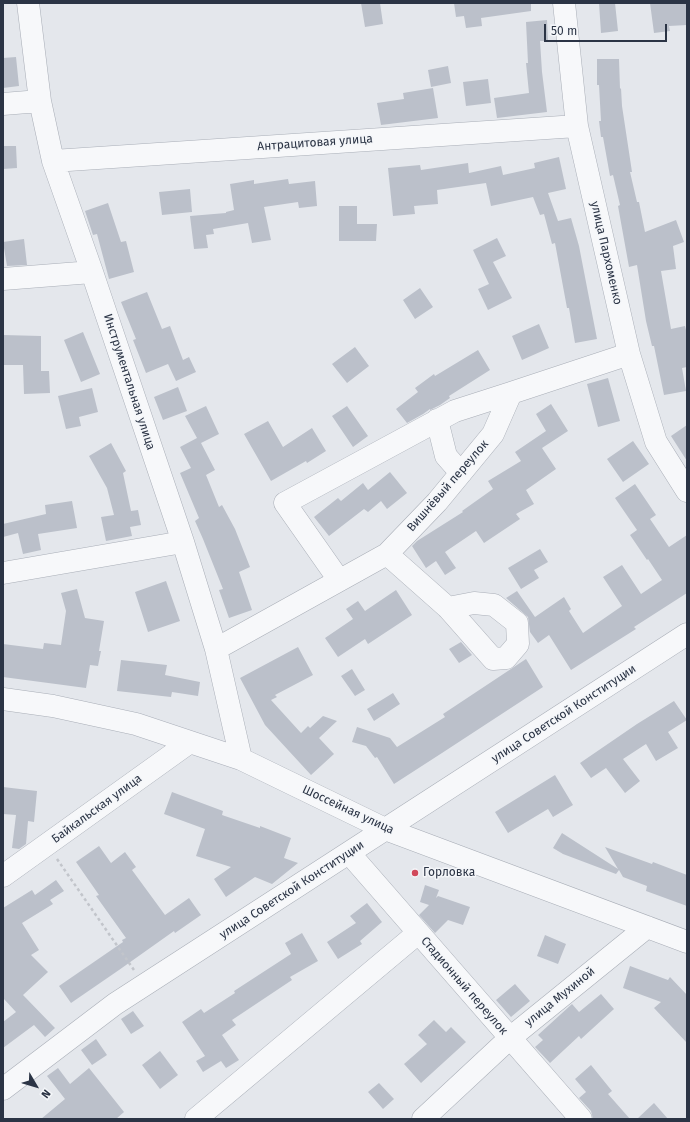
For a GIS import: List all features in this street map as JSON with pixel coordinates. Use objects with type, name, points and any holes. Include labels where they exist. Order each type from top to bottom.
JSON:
[{"type":"street","name":"Инструментальная улица","points":[[28,3],[40,101],[53,160],[183,542],[216,649],[241,759]]},
{"type":"street","name":"улица Пархоменко","points":[[564,3],[577,126],[629,354],[656,442],[687,491]]},
{"type":"street","points":[[3,104],[40,101]]},
{"type":"street","name":"Антрацитовая улица","points":[[53,160],[577,126]]},
{"type":"street","points":[[3,279],[92,272]]},
{"type":"street","points":[[339,580],[285,503],[455,411],[629,354]]},
{"type":"street","name":"Вишнёвый переулок","points":[[216,649],[387,554],[437,502],[493,434],[511,393]]},
{"type":"street","points":[[437,420],[446,456],[462,473]]},
{"type":"street","points":[[3,573],[183,542]]},
{"type":"street","points":[[387,554],[448,608]]},
{"type":"street","name":"улица Советской Конституции","points":[[3,1089],[115,1004],[687,634]]},
{"type":"street","name":"Шоссейная улица","points":[[3,699],[53,706],[136,724],[241,759],[385,829],[687,942]]},
{"type":"street","name":"Байкальская улица","points":[[3,876],[190,742]]},
{"type":"street","name":"Стадионный переулок","points":[[349,853],[580,1119]]},
{"type":"street","name":"улица Мухиной","points":[[423,1119],[510,1038],[647,927]]},
{"type":"street","points":[[196,1119],[418,933]]},
{"type":"path","points":[[47,845],[144,985]]},
{"type":"building","points":[[361,3],[380,3],[383,24],[365,27]]},
{"type":"building","points":[[454,3],[531,3],[531,11],[481,18],[482,26],[466,28],[464,16],[456,17]]},
{"type":"building","points":[[599,3],[615,3],[618,31],[601,33]]},
{"type":"building","points":[[650,3],[687,3],[687,25],[669,26],[670,31],[654,33]]},
{"type":"building","points":[[547,20],[548,41],[540,41],[547,112],[497,118],[494,98],[529,93],[526,63],[528,63],[526,22]]},
{"type":"building","points":[[16,57],[19,86],[3,88],[3,58]]},
{"type":"building","points":[[597,59],[619,59],[620,89],[621,88],[622,106],[632,172],[630,172],[637,202],[639,202],[645,232],[676,220],[684,242],[673,246],[676,269],[661,271],[671,329],[685,326],[687,334],[687,367],[682,368],[686,391],[664,395],[654,346],[652,346],[646,321],[637,265],[629,267],[618,206],[620,205],[613,175],[610,176],[603,137],[601,137],[599,121],[601,121],[599,85],[597,85]]},
{"type":"building","points":[[448,66],[451,83],[431,87],[428,70]]},
{"type":"building","points":[[488,79],[491,103],[466,106],[463,82]]},
{"type":"building","points":[[433,88],[438,118],[381,125],[377,103],[404,99],[403,93]]},
{"type":"building","points":[[3,146],[16,146],[17,168],[3,169]]},
{"type":"building","points":[[559,157],[566,189],[548,193],[558,221],[571,218],[579,246],[597,339],[575,343],[555,243],[552,244],[544,214],[540,215],[533,197],[491,206],[486,183],[437,190],[438,204],[414,206],[415,214],[393,216],[388,168],[420,165],[421,170],[468,163],[469,173],[501,166],[503,175],[535,168],[534,163]]},
{"type":"building","points":[[288,179],[289,184],[315,181],[317,206],[299,208],[298,202],[264,207],[271,240],[252,243],[248,223],[213,229],[214,234],[206,235],[208,248],[194,249],[190,216],[226,213],[234,210],[230,184],[254,180],[254,184]]},
{"type":"building","points":[[190,189],[192,212],[162,215],[159,192]]},
{"type":"building","points":[[108,203],[121,242],[126,241],[134,272],[109,279],[97,234],[93,235],[85,211]]},
{"type":"building","points":[[339,206],[357,206],[357,224],[377,224],[376,241],[339,241]]},
{"type":"building","points":[[497,238],[506,256],[493,262],[512,298],[488,310],[478,289],[489,284],[473,250]]},
{"type":"building","points":[[24,239],[27,265],[7,266],[3,242]]},
{"type":"building","points":[[420,288],[433,307],[415,319],[403,300]]},
{"type":"building","points":[[147,292],[162,329],[170,326],[183,360],[189,357],[196,372],[176,381],[168,364],[146,373],[133,340],[136,339],[121,302]]},
{"type":"building","points":[[539,324],[549,348],[522,360],[512,336]]},
{"type":"building","points":[[83,332],[100,374],[81,382],[64,340]]},
{"type":"building","points":[[3,335],[41,336],[41,371],[49,371],[50,393],[24,394],[23,365],[3,365]]},
{"type":"building","points":[[355,347],[369,366],[347,383],[332,364]]},
{"type":"building","points":[[478,350],[490,370],[449,396],[450,398],[440,405],[430,409],[407,423],[396,409],[418,392],[415,388],[434,374],[435,376]]},
{"type":"building","points":[[608,378],[620,421],[598,427],[587,384]]},
{"type":"building","points":[[178,387],[187,411],[163,420],[154,397]]},
{"type":"building","points":[[92,388],[98,412],[79,417],[81,426],[66,429],[58,396]]},
{"type":"building","points":[[551,404],[568,431],[542,448],[556,469],[526,490],[534,504],[516,514],[520,519],[484,543],[476,531],[445,552],[456,568],[445,575],[436,561],[426,568],[412,546],[417,541],[463,512],[462,511],[493,489],[488,481],[521,461],[515,452],[546,431],[536,414]]},
{"type":"building","points":[[206,406],[219,434],[201,443],[215,470],[206,475],[219,507],[222,505],[235,529],[250,567],[239,572],[252,610],[229,618],[219,590],[223,589],[195,521],[199,518],[180,473],[191,468],[180,447],[197,438],[185,416]]},
{"type":"building","points":[[347,406],[368,436],[353,447],[332,416]]},
{"type":"building","points":[[268,421],[283,447],[312,428],[326,451],[307,463],[306,461],[271,481],[244,434]]},
{"type":"building","points":[[687,425],[687,461],[671,436]]},
{"type":"building","points":[[633,441],[649,464],[623,482],[607,459]]},
{"type":"building","points":[[111,443],[126,471],[123,473],[131,511],[138,510],[141,525],[130,527],[132,536],[106,541],[101,517],[114,515],[107,488],[89,456]]},
{"type":"building","points":[[390,472],[407,493],[387,509],[381,501],[368,512],[364,509],[329,536],[314,517],[338,498],[341,501],[363,483],[368,490]]},
{"type":"building","points":[[635,484],[656,515],[650,519],[669,547],[687,535],[687,593],[634,627],[636,629],[571,670],[549,635],[538,643],[530,632],[528,617],[506,598],[517,591],[535,617],[564,597],[571,609],[569,611],[583,633],[622,606],[603,577],[622,565],[641,594],[662,580],[630,535],[637,530],[615,498]]},
{"type":"building","points":[[72,501],[77,528],[38,534],[41,550],[23,554],[18,533],[3,537],[3,524],[46,514],[45,505]]},
{"type":"building","points":[[540,549],[548,562],[534,570],[539,578],[521,589],[508,568]]},
{"type":"building","points":[[166,581],[180,621],[148,632],[135,592]]},
{"type":"building","points":[[77,589],[85,618],[104,621],[98,666],[90,665],[86,688],[3,677],[3,644],[43,649],[44,643],[61,645],[66,611],[61,593]]},
{"type":"building","points":[[396,590],[412,615],[368,644],[365,639],[338,657],[325,638],[353,619],[346,609],[358,601],[365,611]]},
{"type":"building","points":[[461,642],[472,655],[459,663],[449,649]]},
{"type":"building","points":[[298,647],[313,675],[275,695],[277,697],[271,700],[301,733],[308,726],[310,728],[323,716],[337,721],[319,738],[334,754],[311,775],[265,725],[240,678]]},
{"type":"building","points":[[526,659],[543,687],[394,784],[377,757],[375,758],[366,746],[352,742],[357,727],[390,738],[397,747],[445,717],[443,714]]},
{"type":"building","points":[[121,660],[167,665],[165,675],[200,682],[198,696],[172,692],[171,697],[117,691]]},
{"type":"building","points":[[352,669],[365,690],[355,696],[341,676]]},
{"type":"building","points":[[393,693],[400,704],[374,721],[367,709]]},
{"type":"building","points":[[674,701],[687,720],[668,732],[678,748],[656,761],[646,744],[623,759],[640,781],[625,793],[606,768],[591,778],[580,763]]},
{"type":"building","points":[[555,775],[573,805],[553,817],[548,809],[508,833],[495,812]]},
{"type":"building","points":[[3,787],[37,791],[34,822],[28,821],[26,844],[19,849],[12,848],[16,815],[3,814]]},
{"type":"building","points":[[172,792],[223,811],[222,815],[260,828],[260,826],[291,838],[284,858],[298,863],[272,884],[255,877],[226,897],[214,879],[231,867],[196,856],[205,829],[164,814]]},
{"type":"building","points":[[562,833],[618,869],[605,847],[652,864],[653,862],[687,875],[687,906],[646,891],[647,886],[623,877],[619,870],[616,874],[563,854],[553,848]]},
{"type":"building","points":[[99,846],[111,863],[125,852],[136,867],[132,870],[165,915],[189,898],[201,915],[175,933],[174,931],[71,1003],[59,986],[123,942],[122,940],[126,938],[96,896],[99,895],[76,862]]},
{"type":"building","points":[[56,880],[64,891],[50,900],[53,904],[22,923],[39,950],[31,955],[48,972],[23,995],[55,1028],[45,1037],[34,1025],[3,1048],[3,1022],[16,1012],[3,998],[3,908],[32,890],[35,895]]},
{"type":"building","points":[[425,885],[439,890],[436,898],[438,896],[470,907],[463,925],[448,920],[435,933],[419,915],[429,905],[420,902]]},
{"type":"building","points":[[367,903],[382,922],[360,941],[362,944],[338,959],[327,942],[356,923],[350,916]]},
{"type":"building","points":[[302,933],[318,961],[290,977],[292,980],[232,1020],[236,1025],[222,1035],[239,1060],[226,1068],[221,1061],[203,1072],[196,1061],[205,1056],[182,1022],[201,1009],[204,1013],[235,993],[234,991],[291,954],[285,943]]},
{"type":"building","points":[[545,935],[566,944],[558,964],[537,956]]},
{"type":"building","points":[[630,966],[668,980],[670,977],[687,995],[687,1043],[654,1008],[661,1002],[623,988]]},
{"type":"building","points":[[515,984],[530,1001],[511,1017],[496,1000]]},
{"type":"building","points":[[601,994],[614,1009],[581,1039],[579,1036],[550,1063],[535,1047],[543,1040],[538,1035],[572,1004],[579,1012]]},
{"type":"building","points":[[133,1011],[144,1026],[131,1034],[121,1019]]},
{"type":"building","points":[[434,1020],[446,1032],[451,1027],[466,1042],[421,1083],[404,1064],[427,1044],[418,1035]]},
{"type":"building","points":[[96,1039],[107,1055],[92,1065],[81,1050]]},
{"type":"building","points":[[160,1051],[178,1075],[160,1089],[142,1065]]},
{"type":"building","points":[[591,1065],[612,1091],[608,1094],[630,1119],[593,1119],[591,1111],[579,1098],[586,1092],[575,1079]]},
{"type":"building","points":[[58,1068],[70,1084],[89,1068],[124,1112],[116,1119],[41,1119],[65,1099],[47,1076]]},
{"type":"building","points":[[379,1083],[394,1099],[383,1109],[368,1092]]},
{"type":"building","points":[[654,1103],[668,1119],[637,1119]]},
{"type":"place","name":"Горловка","points":[[415,873]]}]
